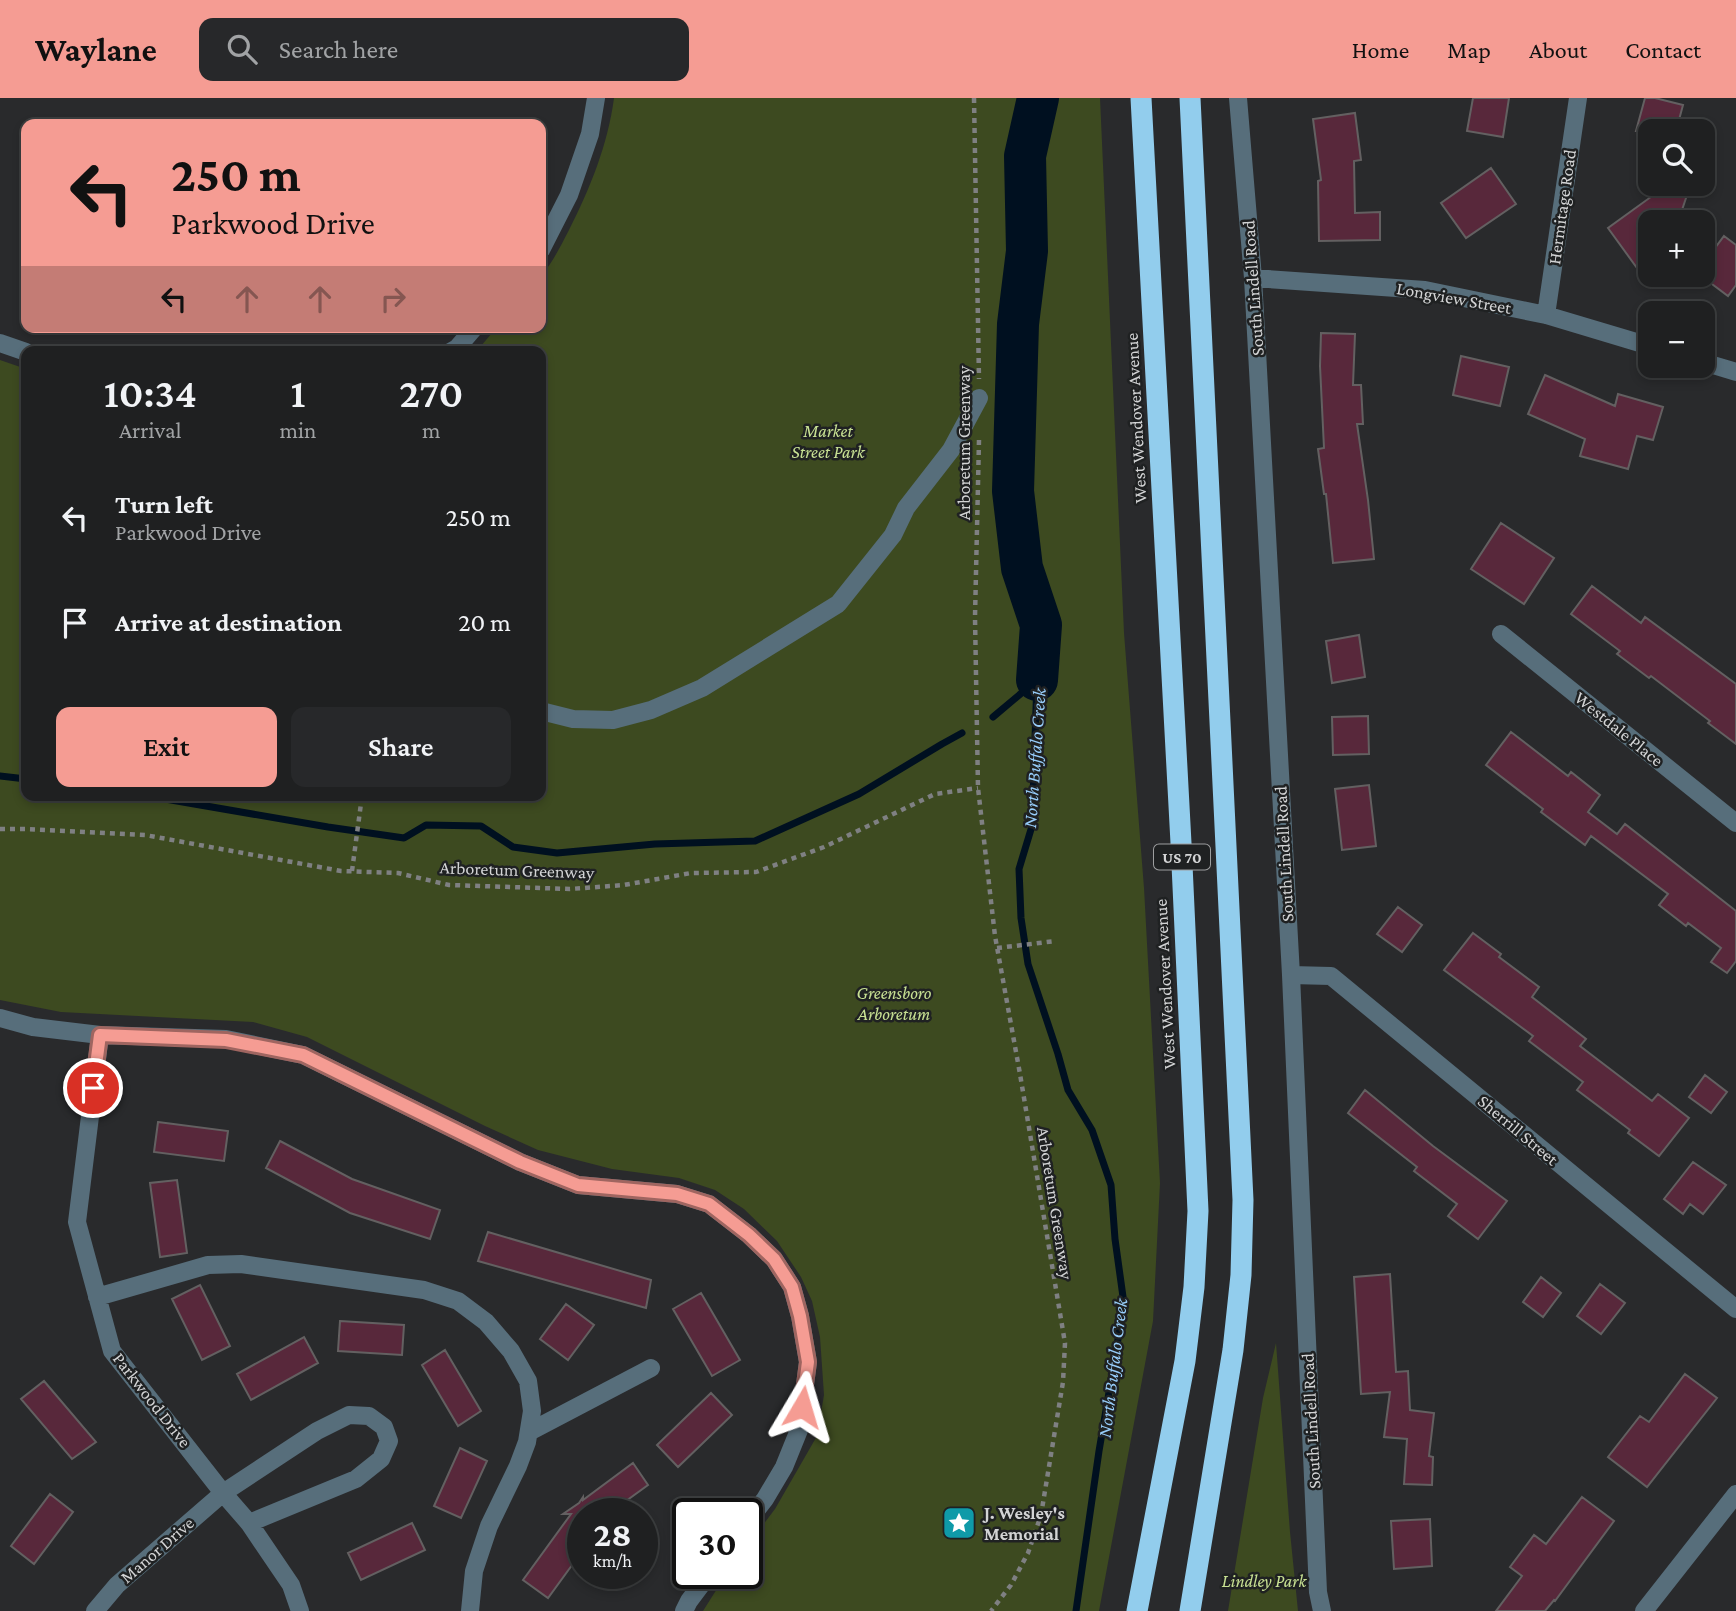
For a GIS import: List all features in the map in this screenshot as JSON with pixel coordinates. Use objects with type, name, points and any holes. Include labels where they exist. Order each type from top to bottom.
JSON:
[{"type":"highway","name":"West Wendover Avenue","points":[[1137,1611],[1185,1361],[1194,1287],[1198,1211],[1141,98]]},
{"type":"highway","name":"US 70","points":[[1190,98],[1243,1200],[1241,1275],[1233,1350],[1190,1611]]},
{"type":"street","points":[[546,240],[569,195],[590,134],[596,98]]},
{"type":"street","name":"South Lindell Road","points":[[1238,98],[1253,278],[1291,975],[1318,1578],[1322,1611]]},
{"type":"street","name":"Hermitage Road","points":[[1546,315],[1578,98]]},
{"type":"street","name":"Longview Street","points":[[1253,278],[1425,289],[1546,315],[1638,342]]},
{"type":"street","points":[[0,343],[21,350]]},
{"type":"street","points":[[1715,366],[1736,372]]},
{"type":"street","points":[[546,712],[573,719],[613,720],[651,710],[702,688],[838,604],[893,535],[906,508],[951,450],[979,398]]},
{"type":"street","name":"Westdale Place","points":[[1502,634],[1736,823]]},
{"type":"street","name":"Sherrill Street","points":[[1291,975],[1331,976],[1736,1309]]},
{"type":"street","points":[[0,1018],[33,1027],[100,1035],[226,1040],[303,1055],[520,1162],[578,1185],[677,1194],[709,1204],[749,1235],[774,1259],[792,1287],[800,1316],[808,1362],[799,1430],[784,1467],[763,1502]]},
{"type":"street","name":"Parkwood Drive","points":[[100,1035],[77,1222],[112,1351],[249,1523],[291,1585],[300,1611]]},
{"type":"street","points":[[97,1297],[208,1265],[241,1264],[424,1290],[458,1301],[486,1322],[511,1351],[528,1381],[532,1411],[527,1442],[489,1526],[474,1571],[470,1611]]},
{"type":"street","points":[[529,1432],[651,1368]]},
{"type":"street","name":"Manor Drive","points":[[95,1611],[117,1585],[223,1493],[317,1431],[349,1415],[369,1416],[384,1427],[389,1441],[381,1459],[356,1479],[249,1523]]},
{"type":"street","points":[[1644,1611],[1736,1494]]},
{"type":"street","points":[[684,1611],[698,1589]]},
{"type":"path","name":"Arboretum Greenway","points":[[974,98],[979,398],[975,617],[978,788],[997,948],[1065,1343],[1063,1382],[1041,1515],[1028,1553],[1011,1585],[991,1611]]},
{"type":"path","name":"Arboretum Greenway","points":[[0,829],[145,835],[341,871],[398,873],[449,885],[570,889],[624,885],[691,873],[756,872],[824,847],[935,794],[978,788]]},
{"type":"path","points":[[352,871],[361,801]]},
{"type":"path","points":[[997,948],[1056,941]]},
{"type":"green space","name":"Greensboro Arboretum","points":[[614,98],[1100,98],[1124,633],[1144,888],[1160,1183],[1153,1321],[1099,1611],[703,1611],[717,1589],[763,1589],[763,1525],[817,1436],[824,1395],[820,1337],[812,1301],[801,1277],[777,1241],[744,1209],[715,1190],[679,1178],[612,1169],[538,1150],[307,1037],[253,1022],[61,1012],[0,1000],[0,360],[21,367],[21,801],[546,801],[546,346],[481,346],[492,333],[546,333],[546,269],[577,214],[603,149]]},
{"type":"green space","name":"Lindley Park","points":[[1276,1343],[1298,1611],[1228,1611],[1263,1398]]},
{"type":"building","points":[[1473,98],[1509,98],[1503,137],[1467,131]]},
{"type":"building","points":[[1645,98],[1683,105],[1679,119],[1639,119]]},
{"type":"building","points":[[1355,113],[1361,160],[1354,161],[1355,213],[1380,212],[1380,240],[1319,241],[1318,181],[1321,180],[1313,119]]},
{"type":"building","points":[[1491,168],[1516,204],[1466,238],[1441,203]]},
{"type":"building","points":[[1652,196],[1687,196],[1682,210],[1638,210],[1638,269],[1608,228]]},
{"type":"building","points":[[1724,236],[1736,245],[1736,285],[1728,296],[1715,286],[1715,248]]},
{"type":"building","points":[[1321,333],[1355,334],[1353,385],[1361,385],[1363,424],[1357,424],[1374,559],[1333,563],[1318,449],[1324,448]]},
{"type":"building","points":[[1461,356],[1509,367],[1500,406],[1453,395]]},
{"type":"building","points":[[1545,375],[1615,406],[1618,394],[1663,407],[1653,440],[1637,436],[1628,469],[1580,456],[1585,439],[1528,414]]},
{"type":"building","points":[[1501,523],[1554,558],[1524,604],[1471,569]]},
{"type":"building","points":[[1592,586],[1641,623],[1645,617],[1736,684],[1736,744],[1651,676],[1649,678],[1617,654],[1620,651],[1571,614]]},
{"type":"building","points":[[1359,635],[1365,677],[1332,683],[1326,641]]},
{"type":"building","points":[[1368,716],[1369,754],[1333,755],[1332,717]]},
{"type":"building","points":[[1511,732],[1568,776],[1571,772],[1600,795],[1588,812],[1617,834],[1625,824],[1736,911],[1736,961],[1727,973],[1711,962],[1721,948],[1659,905],[1668,894],[1591,836],[1585,845],[1486,765]]},
{"type":"building","points":[[1369,785],[1376,846],[1342,850],[1335,789]]},
{"type":"building","points":[[1398,907],[1422,925],[1402,952],[1377,934]]},
{"type":"building","points":[[1473,933],[1501,954],[1499,957],[1539,987],[1532,997],[1586,1039],[1580,1046],[1652,1101],[1658,1094],[1689,1118],[1659,1156],[1577,1090],[1583,1082],[1529,1041],[1533,1036],[1444,970]]},
{"type":"building","points":[[1705,1075],[1727,1092],[1711,1113],[1689,1097]]},
{"type":"building","points":[[1365,1090],[1433,1146],[1507,1201],[1478,1239],[1448,1216],[1457,1204],[1414,1171],[1417,1167],[1348,1113]]},
{"type":"building","points":[[158,1122],[228,1131],[224,1161],[154,1152]]},
{"type":"building","points":[[280,1141],[352,1179],[440,1210],[430,1239],[350,1213],[266,1168]]},
{"type":"building","points":[[1693,1162],[1726,1185],[1703,1214],[1690,1204],[1683,1214],[1664,1199]]},
{"type":"building","points":[[177,1180],[187,1253],[160,1257],[150,1183]]},
{"type":"building","points":[[488,1232],[651,1280],[646,1308],[478,1261]]},
{"type":"building","points":[[1390,1274],[1396,1372],[1408,1371],[1410,1410],[1434,1413],[1429,1456],[1433,1457],[1432,1485],[1404,1484],[1407,1439],[1384,1437],[1390,1392],[1361,1394],[1354,1277]]},
{"type":"building","points":[[1541,1277],[1561,1293],[1543,1317],[1523,1302]]},
{"type":"building","points":[[1600,1284],[1625,1303],[1601,1334],[1577,1316]]},
{"type":"building","points":[[200,1285],[230,1346],[202,1360],[172,1299]]},
{"type":"building","points":[[701,1293],[740,1360],[712,1376],[673,1309]]},
{"type":"building","points":[[566,1304],[594,1325],[568,1360],[540,1339]]},
{"type":"building","points":[[340,1321],[404,1325],[402,1355],[338,1351]]},
{"type":"building","points":[[304,1337],[318,1363],[251,1400],[237,1374]]},
{"type":"building","points":[[445,1350],[481,1411],[458,1426],[422,1365]]},
{"type":"building","points":[[1685,1374],[1717,1398],[1647,1487],[1608,1457],[1640,1416],[1649,1422]]},
{"type":"building","points":[[44,1381],[96,1442],[72,1459],[21,1399]]},
{"type":"building","points":[[711,1393],[732,1415],[678,1467],[657,1445]]},
{"type":"building","points":[[460,1448],[487,1461],[461,1518],[434,1506]]},
{"type":"building","points":[[633,1463],[648,1485],[630,1498],[586,1498]]},
{"type":"building","points":[[50,1494],[73,1512],[34,1564],[11,1546]]},
{"type":"building","points":[[1582,1497],[1614,1521],[1555,1601],[1545,1611],[1496,1611],[1522,1576],[1510,1567],[1534,1535],[1546,1544]]},
{"type":"building","points":[[1430,1519],[1432,1566],[1394,1569],[1391,1521]]},
{"type":"building","points":[[567,1520],[567,1572],[548,1598],[523,1580]]},
{"type":"building","points":[[412,1523],[425,1550],[361,1580],[348,1553]]},
{"type":"waterway","name":"North Buffalo Creek","points":[[1037,680],[1041,625],[1022,568],[1013,491],[1018,324],[1027,251],[1025,156],[1038,98]]},
{"type":"waterway","name":"North Buffalo Creek","points":[[1037,680],[1032,826],[1019,869],[1021,918],[1028,964],[1068,1090],[1092,1130],[1111,1185],[1124,1304],[1076,1611]]},
{"type":"waterway","points":[[993,717],[1037,680]]},
{"type":"waterway","points":[[177,801],[404,838],[426,825],[481,826],[513,847],[557,853],[655,844],[755,841],[859,794],[962,733]]},
{"type":"waterway","points":[[0,776],[21,778]]},
{"type":"place","name":"J. Wesley's Memorial","points":[[959,1523]]},
{"type":"route","points":[[93,1088],[100,1035],[226,1040],[303,1055],[520,1162],[578,1185],[677,1194],[709,1204],[749,1235],[774,1259],[792,1287],[808,1362],[802,1407]]},
{"type":"park label","name":"Market Street Park","points":[[828,441]]}]
